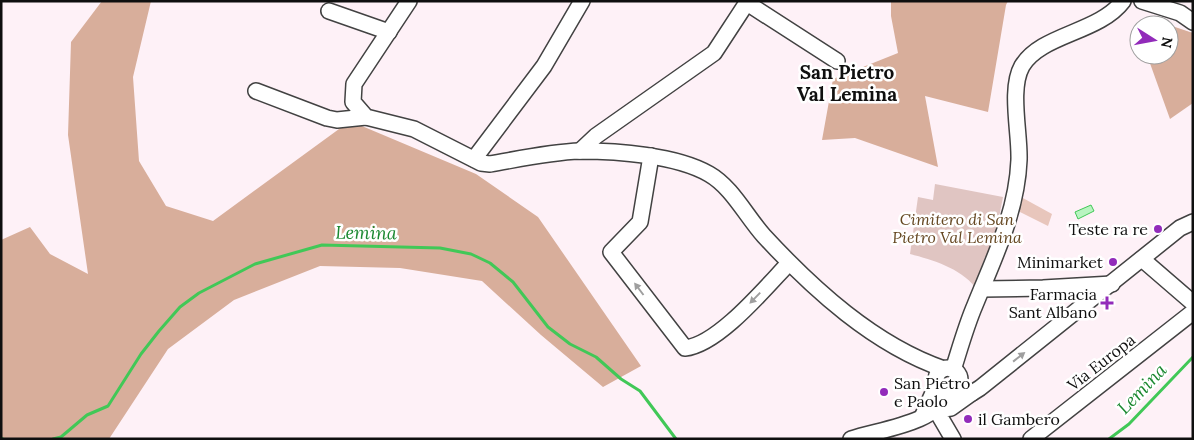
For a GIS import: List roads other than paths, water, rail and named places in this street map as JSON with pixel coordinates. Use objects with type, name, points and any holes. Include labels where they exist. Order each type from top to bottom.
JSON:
[{"type":"street","points":[[366,117],[353,102],[354,84],[409,1]]},
{"type":"street","points":[[474,160],[544,66],[582,1]]},
{"type":"street","points":[[850,439],[910,424],[946,402],[946,380],[999,249],[1016,187],[1019,160],[1016,85],[1023,65],[1036,52],[1111,14],[1123,1]]},
{"type":"street","points":[[1142,1],[1180,13],[1193,22]]},
{"type":"street","points":[[580,151],[596,136],[714,53],[747,2],[837,61]]},
{"type":"street","points":[[329,11],[389,32]]},
{"type":"street","points":[[256,91],[327,118],[336,120],[366,117],[414,129],[474,160],[490,164],[580,151],[651,156],[692,166],[717,180],[789,263],[839,307],[868,328],[924,362],[946,380],[976,390]]},
{"type":"street","points":[[651,156],[640,222],[611,252],[685,348],[695,347],[737,317],[789,263]]},
{"type":"street","points":[[930,413],[950,408],[976,390],[1112,284],[1180,228],[1193,222]]},
{"type":"street","points":[[1142,260],[1193,302]]},
{"type":"street","points":[[982,289],[1112,284]]},
{"type":"street","name":"Via Europa","points":[[1031,439],[1193,312]]},
{"type":"street","points":[[930,413],[953,439]]},
{"type":"waterway","name":"Lemina","points":[[53,439],[61,437],[87,415],[108,406],[141,354],[159,331],[180,307],[199,293],[255,264],[322,245],[440,248],[471,254],[490,263],[513,282],[548,327],[570,344],[596,357],[621,379],[640,391],[676,439]]},
{"type":"waterway","name":"Lemina","points":[[1109,439],[1129,424],[1193,357]]},
{"type":"place","name":"Teste ra re","points":[[1158,229]]},
{"type":"place","name":"Minimarket","points":[[1113,262]]},
{"type":"place","name":"Farmacia Sant Albano","points":[[1107,303]]},
{"type":"place","name":"San Pietro e Paolo","points":[[884,392]]},
{"type":"place","name":"il Gambero","points":[[968,419]]},
{"type":"district","name":"San Pietro Val Lemina","points":[[847,83]]},
{"type":"park label","name":"Cimitero di San Pietro Val Lemina","points":[[957,228]]}]
